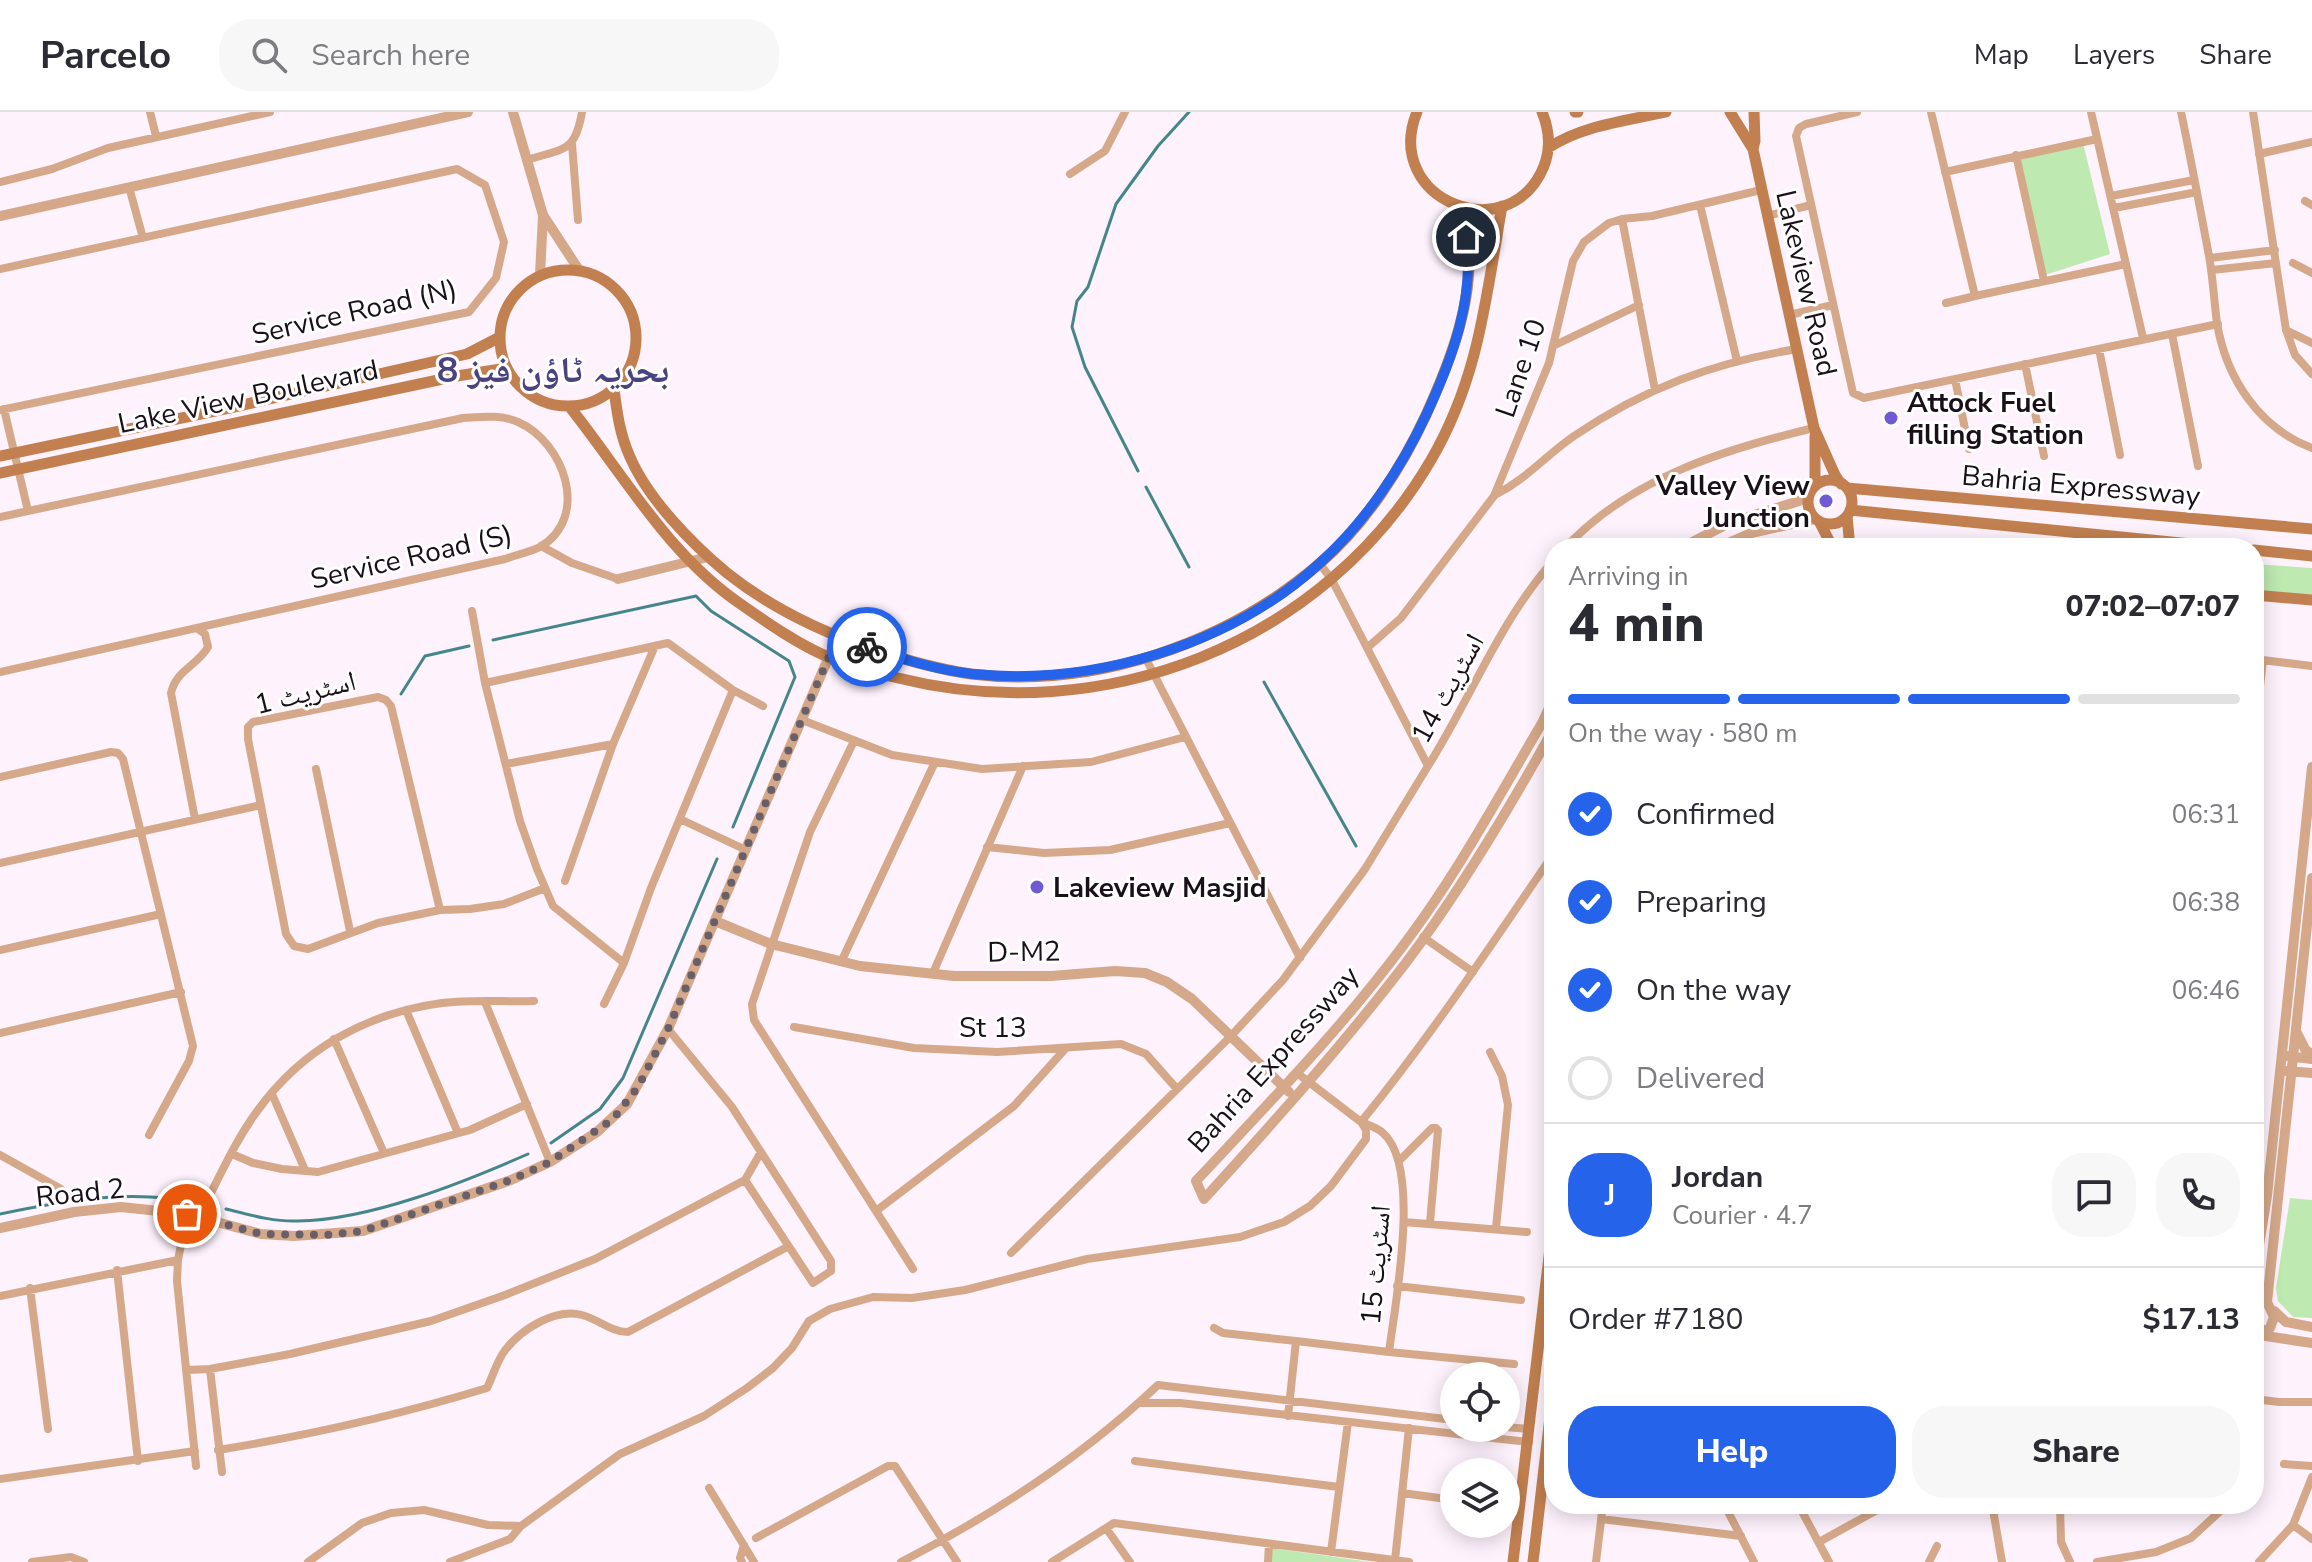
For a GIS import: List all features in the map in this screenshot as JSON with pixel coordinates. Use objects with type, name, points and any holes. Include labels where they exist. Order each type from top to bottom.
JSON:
[{"type":"main road","points":[[1417,112],[1410,141],[1418,174],[1442,200],[1458,207],[1488,210],[1514,201],[1534,184],[1541,173],[1548,148],[1548,133],[1542,112]]},
{"type":"main road","points":[[1548,148],[1567,135],[1583,130],[1666,112]]},
{"type":"main road","points":[[1730,112],[1752,112],[1753,149]]},
{"type":"main road","points":[[1730,112],[1753,149]]},
{"type":"main road","name":"Lakeview Road","points":[[1753,149],[1814,428]]},
{"type":"main road","points":[[569,406],[690,562],[741,605],[829,658],[944,688],[1010,694],[1089,689],[1153,675],[1206,656],[1245,637],[1294,608],[1332,580],[1395,513],[1431,461],[1447,429],[1475,355],[1493,270],[1502,206]]},
{"type":"main road","points":[[614,389],[622,435],[637,472],[677,524],[708,557],[745,587],[796,620],[837,638],[905,660],[974,674],[1100,670],[1218,630],[1245,616],[1320,564],[1372,505],[1420,428],[1443,377],[1457,335],[1468,269],[1466,237],[1458,207]]},
{"type":"main road","points":[[565,269],[594,274],[619,291],[635,318],[636,349],[624,378],[614,389],[593,402],[556,405],[532,396],[507,368],[500,337],[505,312],[511,300],[528,282],[540,275],[565,269]]},
{"type":"main road","name":"Lake View Boulevard","points":[[0,456],[467,354],[500,337]]},
{"type":"main road","name":"Lake View Boulevard","points":[[0,473],[507,368]]},
{"type":"main road","points":[[1814,428],[1835,475],[1851,499],[1850,538]]},
{"type":"main road","points":[[1814,428],[1812,490],[1807,502],[1827,538]]},
{"type":"main road","points":[[1812,490],[1828,480],[1844,486]]},
{"type":"main road","name":"Bahria Expressway","points":[[1844,486],[2312,529]]},
{"type":"main road","points":[[1817,521],[1837,523],[1849,513]]},
{"type":"main road","name":"Bahria Expressway","points":[[1849,513],[2110,538]]},
{"type":"main road","points":[[2264,551],[2312,555]]},
{"type":"main road","points":[[2264,596],[2312,600]]},
{"type":"main road","points":[[1520,1507],[1544,1309]]},
{"type":"main road","points":[[1533,1562],[1544,1468]]},
{"type":"main road","points":[[1513,1562],[1516,1538]]},
{"type":"street","points":[[150,112],[156,136]]},
{"type":"street","points":[[0,182],[52,169],[108,148],[270,112]]},
{"type":"street","points":[[0,216],[468,112]]},
{"type":"street","points":[[513,112],[543,215],[579,270]]},
{"type":"street","points":[[578,220],[572,144],[578,133],[582,112]]},
{"type":"street","points":[[1070,174],[1105,151],[1125,112]]},
{"type":"street","points":[[1857,112],[1799,128],[1796,136],[1843,354],[1853,393],[1857,397],[2218,324]]},
{"type":"street","points":[[1931,112],[1975,296]]},
{"type":"street","points":[[2091,112],[2143,338]]},
{"type":"street","points":[[2181,112],[2210,258],[2225,356],[2249,402],[2268,422],[2294,441],[2312,448]]},
{"type":"street","points":[[2253,112],[2286,330],[2295,355],[2312,374]]},
{"type":"street","points":[[1945,172],[2097,139]]},
{"type":"street","points":[[2259,154],[2312,142]]},
{"type":"street","points":[[527,160],[572,144]]},
{"type":"street","points":[[2016,155],[2044,281]]},
{"type":"street","name":"Service Road (N)","points":[[0,269],[457,169],[485,185],[504,242],[496,278],[469,312],[2,410]]},
{"type":"street","points":[[2111,196],[2194,180]]},
{"type":"street","points":[[129,187],[143,238]]},
{"type":"street","name":"Lane 10","points":[[1367,648],[1401,618],[1494,496],[1526,422],[1553,346],[1573,261],[1584,242],[1609,223],[1622,219],[1652,216],[1761,190]]},
{"type":"street","points":[[2114,208],[2197,192]]},
{"type":"street","points":[[1700,205],[1737,361]]},
{"type":"street","points":[[1767,216],[1811,205]]},
{"type":"street","points":[[540,275],[543,215]]},
{"type":"street","points":[[1622,219],[1655,390]]},
{"type":"street","points":[[2210,258],[2275,250]]},
{"type":"street","points":[[2212,270],[2276,263]]},
{"type":"street","points":[[2293,263],[2312,273]]},
{"type":"street","points":[[1946,303],[2126,264]]},
{"type":"street","points":[[1553,346],[1639,305]]},
{"type":"street","points":[[1789,315],[1833,305]]},
{"type":"street","points":[[2286,330],[2312,343]]},
{"type":"street","points":[[2172,334],[2198,466]]},
{"type":"street","points":[[1494,496],[1520,482],[1582,431],[1617,408],[1709,367],[1797,349]]},
{"type":"street","points":[[2099,349],[2120,455]]},
{"type":"street","points":[[2025,364],[2044,456]]},
{"type":"street","points":[[1955,379],[1969,449]]},
{"type":"street","points":[[2,410],[28,511]]},
{"type":"street","name":"Service Road (S)","points":[[0,517],[463,418],[494,416],[517,421],[541,436],[557,456],[565,476],[567,501],[559,528],[541,546],[505,559],[0,672]]},
{"type":"street","points":[[1574,538],[1638,491],[1691,464],[1764,440],[1814,428]]},
{"type":"street","points":[[1700,538],[1729,523],[1799,501],[1812,490]]},
{"type":"street","points":[[1761,538],[1817,521]]},
{"type":"street","points":[[541,546],[572,563],[618,579],[708,557]]},
{"type":"street","name":"اسٹریٹ 14","points":[[1320,564],[1332,580],[1428,766],[1456,721],[1509,621],[1544,571]]},
{"type":"street","points":[[472,611],[485,683],[520,821],[545,888],[553,906],[624,963]]},
{"type":"street","points":[[195,819],[171,693],[182,670],[196,661],[208,647],[205,634],[198,629]]},
{"type":"street","name":"Road 2","points":[[0,1228],[74,1212],[121,1207],[193,1215],[261,1234],[309,1236],[363,1231],[473,1194],[550,1162],[597,1132],[627,1104],[668,1029],[837,638]]},
{"type":"street","points":[[485,683],[668,643],[733,690],[763,706]]},
{"type":"street","points":[[565,881],[613,744],[655,646]]},
{"type":"street","points":[[1145,657],[1300,958]]},
{"type":"street","points":[[2264,660],[2312,666]]},
{"type":"street","points":[[604,1004],[624,963],[733,690]]},
{"type":"street","name":"اسٹریٹ 1","points":[[440,910],[391,706],[386,700],[378,697],[253,722],[248,727],[286,934],[294,946],[308,949],[350,931],[440,910],[504,904],[545,888]]},
{"type":"street","name":"Bahria Expressway","points":[[1544,719],[1445,886],[1375,982],[1284,1088],[1196,1181],[1204,1199],[1308,1083],[1405,963],[1522,785],[1544,746]]},
{"type":"street","points":[[802,720],[892,755],[982,769],[1091,762],[1185,737]]},
{"type":"street","points":[[854,741],[810,832],[752,1004],[754,1020],[913,1269]]},
{"type":"street","points":[[506,764],[613,744]]},
{"type":"street","points":[[0,777],[86,757],[118,753],[123,759],[193,1046],[189,1061],[149,1135]]},
{"type":"street","points":[[842,960],[935,762]]},
{"type":"street","points":[[933,973],[1023,766]]},
{"type":"street","points":[[1011,1253],[1230,1037],[1283,980],[1365,869],[1428,766]]},
{"type":"street","points":[[2264,1213],[2312,767]]},
{"type":"street","points":[[316,769],[350,931]]},
{"type":"street","points":[[0,863],[261,805]]},
{"type":"street","points":[[680,819],[746,850]]},
{"type":"street","points":[[987,847],[1044,853],[1110,850],[1230,823]]},
{"type":"street","points":[[450,1562],[510,1539],[521,1526],[620,1454],[704,1416],[747,1388],[783,1358],[809,1321],[830,1309],[873,1297],[912,1298],[965,1290],[1087,1259],[1240,1237],[1284,1222],[1310,1206],[1363,1147],[1366,1130],[1361,1122],[1473,972],[1544,868]]},
{"type":"street","points":[[2264,1330],[2270,1328],[2312,878]]},
{"type":"street","points":[[0,950],[161,914]]},
{"type":"street","name":"D-M2","points":[[715,921],[771,944],[860,966],[954,976],[1051,976],[1115,971],[1145,973],[1167,982],[1192,999],[1296,1097]]},
{"type":"street","points":[[1423,937],[1473,972]]},
{"type":"street","points":[[0,1033],[181,992]]},
{"type":"street","points":[[2300,995],[2312,996]]},
{"type":"street","points":[[196,1466],[177,1281],[178,1260],[193,1215],[258,1109],[314,1051],[386,1014],[444,1003],[534,1001]]},
{"type":"street","points":[[485,1002],[550,1162]]},
{"type":"street","points":[[406,1010],[458,1133]]},
{"type":"street","name":"St 13","points":[[794,1027],[914,1048],[997,1052],[1121,1044],[1146,1054],[1177,1089]]},
{"type":"street","points":[[668,1029],[732,1107],[831,1261],[831,1271],[813,1283],[745,1180]]},
{"type":"street","points":[[2296,1031],[2312,1057]]},
{"type":"street","points":[[334,1039],[384,1153]]},
{"type":"street","points":[[876,1211],[1014,1106],[1067,1047]]},
{"type":"street","points":[[1490,1052],[1502,1076],[1508,1105],[1496,1228]]},
{"type":"street","points":[[2281,1055],[2312,1057]]},
{"type":"street","points":[[2279,1070],[2312,1073]]},
{"type":"street","name":"اسٹریٹ 15","points":[[1214,1328],[1223,1333],[1389,1352],[1404,1222],[1399,1161],[1384,1134],[1361,1122],[1297,1073]]},
{"type":"street","points":[[272,1094],[305,1170]]},
{"type":"street","points":[[232,1154],[253,1163],[318,1172],[458,1133],[527,1104]]},
{"type":"street","points":[[1399,1161],[1432,1128],[1436,1128],[1430,1223]]},
{"type":"street","points":[[187,1370],[210,1369],[290,1354],[431,1321],[490,1300],[595,1259],[745,1180],[761,1152]]},
{"type":"street","points":[[0,1155],[61,1189]]},
{"type":"street","points":[[1404,1222],[1527,1232]]},
{"type":"street","points":[[218,1450],[404,1414],[487,1388],[504,1351],[541,1321],[560,1314],[582,1315],[618,1332],[628,1332],[787,1247]]},
{"type":"street","points":[[0,1296],[178,1260]]},
{"type":"street","points":[[117,1270],[138,1461]]},
{"type":"street","points":[[1397,1286],[1521,1300]]},
{"type":"street","points":[[30,1288],[48,1429]]},
{"type":"street","points":[[2264,1303],[2286,1322],[2312,1327]]},
{"type":"street","points":[[2264,1336],[2312,1343]]},
{"type":"street","points":[[1288,1416],[1296,1341]]},
{"type":"street","points":[[1389,1352],[1493,1362]]},
{"type":"street","points":[[210,1369],[222,1472]]},
{"type":"street","points":[[901,1562],[943,1541],[1045,1475],[1118,1423],[1158,1385],[1440,1418]]},
{"type":"street","points":[[2264,1400],[2312,1402]]},
{"type":"street","points":[[1139,1403],[1180,1403],[1409,1428],[1529,1436]]},
{"type":"street","points":[[1331,1552],[1348,1422]]},
{"type":"street","points":[[1395,1560],[1409,1428]]},
{"type":"street","points":[[1520,1432],[1529,1436]]},
{"type":"street","points":[[0,1479],[195,1451]]},
{"type":"street","points":[[1135,1461],[1339,1487]]},
{"type":"street","points":[[2284,1464],[2312,1466]]},
{"type":"street","points":[[756,1538],[888,1466],[895,1466],[957,1562]]},
{"type":"street","points":[[2259,1562],[2293,1525],[2312,1477]]},
{"type":"street","points":[[709,1488],[754,1562]]},
{"type":"street","points":[[1402,1493],[1440,1498]]},
{"type":"street","points":[[308,1562],[362,1523],[391,1513],[424,1510],[488,1525],[521,1526]]},
{"type":"street","points":[[1596,1562],[1602,1514]]},
{"type":"street","points":[[1729,1514],[1754,1562]]},
{"type":"street","points":[[1804,1514],[1829,1562]]},
{"type":"street","points":[[1819,1542],[1870,1514]]},
{"type":"street","points":[[1995,1514],[2002,1562]]},
{"type":"street","points":[[2060,1514],[2061,1542],[2070,1562]]},
{"type":"street","points":[[2097,1562],[2156,1552],[2191,1538],[2217,1514]]},
{"type":"street","points":[[1601,1519],[1741,1536]]},
{"type":"street","points":[[1052,1562],[1114,1523],[1409,1562]]},
{"type":"street","points":[[2293,1525],[2312,1539]]},
{"type":"street","points":[[1106,1528],[1130,1562]]},
{"type":"street","points":[[1268,1562],[1269,1544]]},
{"type":"street","points":[[742,1562],[740,1558],[744,1545]]},
{"type":"street","points":[[1929,1562],[1937,1546]]},
{"type":"street","points":[[32,1562],[71,1557],[84,1562]]},
{"type":"green space","points":[[2083,143],[2110,254],[2045,275],[2019,156]]},
{"type":"green space","points":[[2264,565],[2312,568],[2312,595],[2264,593]]},
{"type":"green space","points":[[2290,1198],[2312,1200],[2312,1318],[2293,1317],[2278,1301],[2276,1288]]},
{"type":"green space","points":[[1272,1548],[1370,1562],[1271,1562]]},
{"type":"waterway","points":[[1138,471],[1085,367],[1072,327],[1077,301],[1088,287],[1116,204],[1158,146],[1189,112]]},
{"type":"waterway","points":[[1146,487],[1189,567]]},
{"type":"waterway","points":[[493,640],[696,596],[711,611],[789,661],[795,677],[733,827]]},
{"type":"waterway","points":[[401,694],[425,656],[469,646]]},
{"type":"waterway","points":[[1264,682],[1356,846]]},
{"type":"waterway","points":[[551,1143],[600,1109],[623,1078],[717,859]]},
{"type":"waterway","points":[[226,1209],[289,1221],[355,1214],[445,1188],[528,1154]]},
{"type":"waterway","points":[[0,1214],[99,1198],[149,1197],[199,1203]]},
{"type":"way so far","points":[[187,1214],[261,1234],[294,1236],[363,1231],[511,1180],[550,1162],[613,1119],[638,1087],[668,1029],[837,638],[867,647]]},
{"type":"place","name":"Attock Fuel filling Station","points":[[1891,418]]},
{"type":"place","name":"Valley View Junction","points":[[1826,501]]},
{"type":"place","name":"Lakeview Masjid","points":[[1037,887]]},
{"type":"district","name":"بحریہ ٹاؤن فیز 8","points":[[553,369]]},
{"type":"route","points":[[867,647],[905,660],[974,674],[1040,675],[1100,670],[1155,654],[1218,630],[1275,597],[1333,551],[1372,505],[1420,428],[1443,377],[1457,335],[1469,257],[1466,237]]}]
